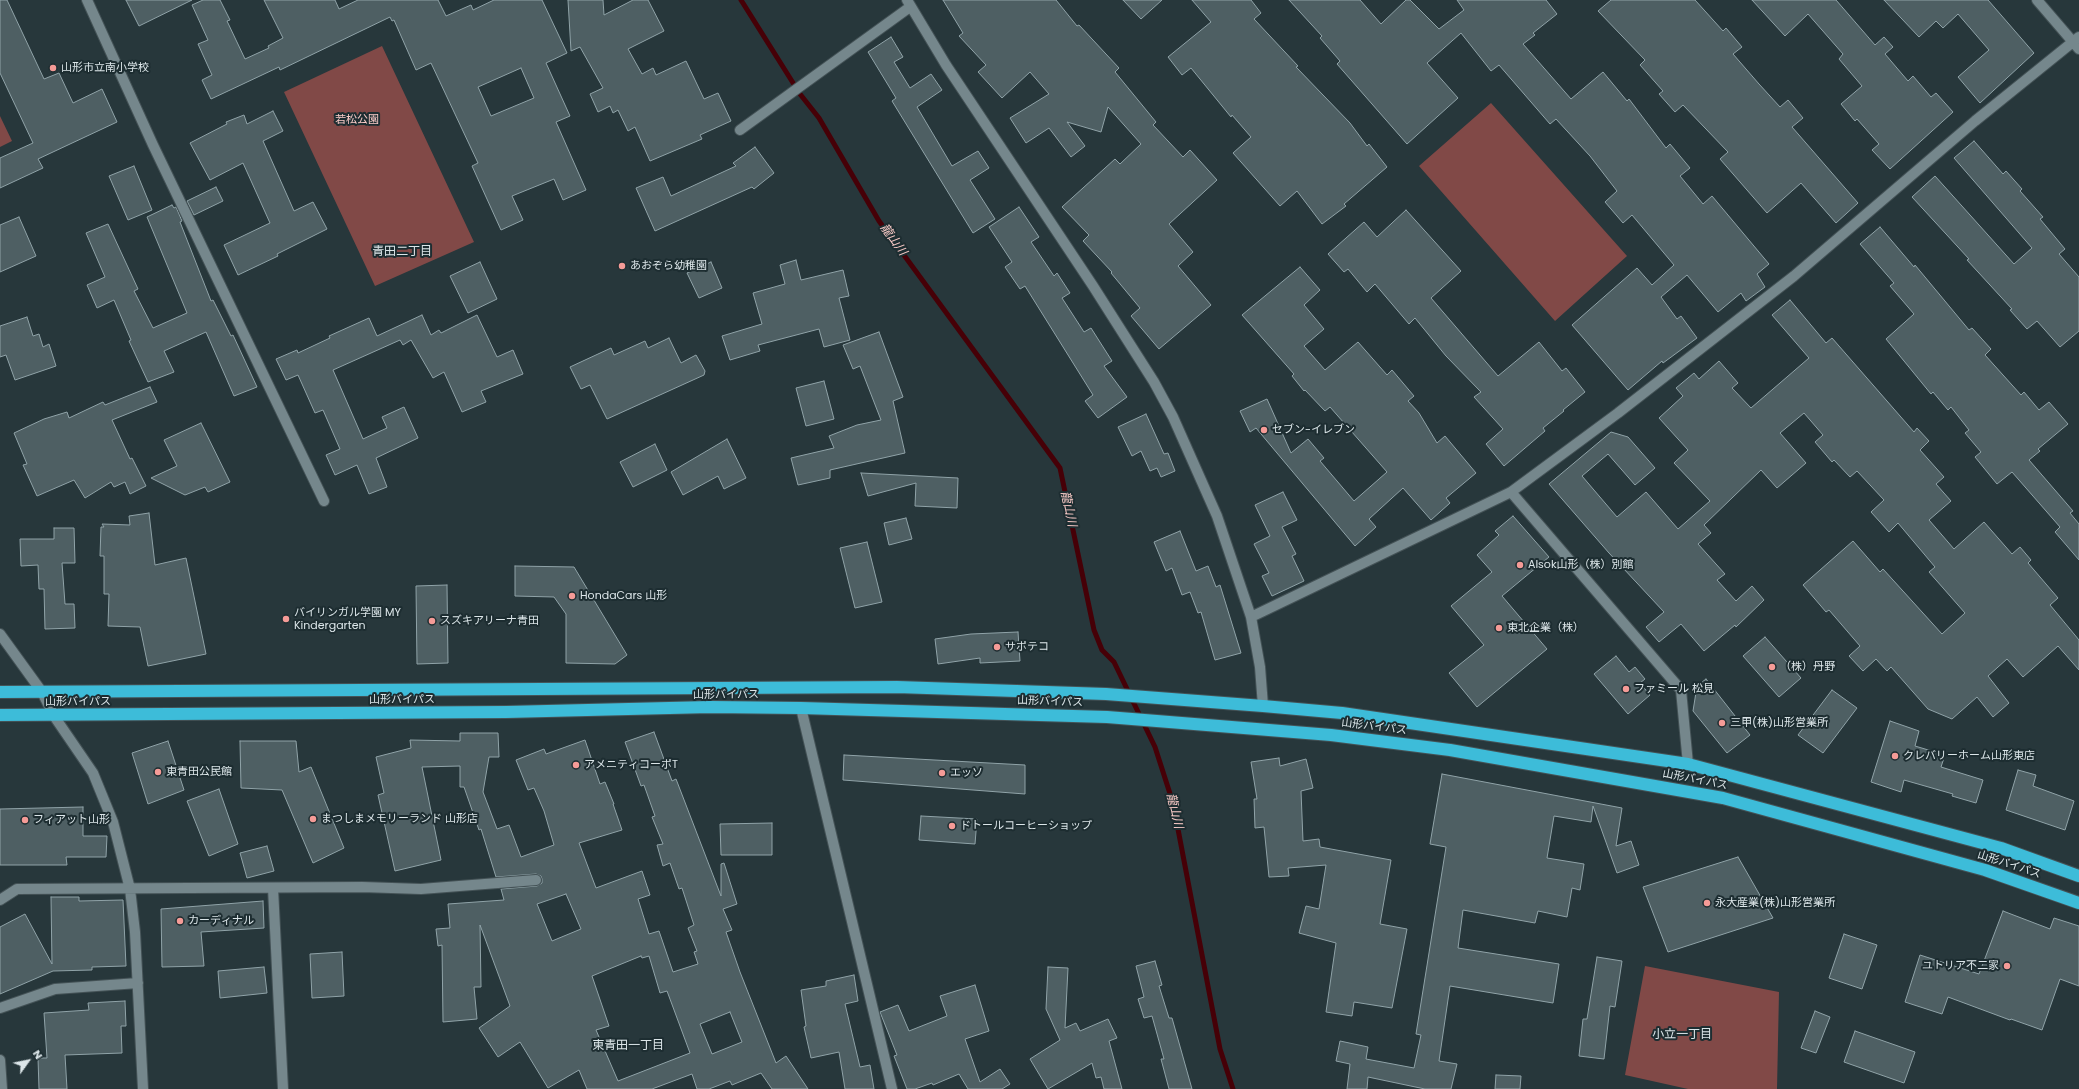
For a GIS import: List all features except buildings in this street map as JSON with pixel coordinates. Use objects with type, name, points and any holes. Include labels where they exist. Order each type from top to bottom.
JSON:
[{"type":"highway","name":"山形バイパス","points":[[0,692],[897,687],[1106,694],[1263,706],[1342,713],[1688,764],[2000,848],[2079,876]]},
{"type":"highway","name":"山形バイパス","points":[[0,715],[54,716],[506,712],[710,707],[801,708],[1107,717],[1330,735],[1450,750],[1723,798],[1985,870],[2079,903]]},
{"type":"street","points":[[87,0],[153,145],[324,501]]},
{"type":"street","points":[[1251,617],[1511,492],[1618,413],[1794,276],[1975,121],[2077,43],[2037,0]]},
{"type":"street","points":[[740,130],[846,52],[909,3],[946,65],[1097,292],[1154,382],[1173,417],[1216,516],[1251,617],[1260,667],[1263,706]]},
{"type":"street","points":[[1511,492],[1681,690],[1688,764]]},
{"type":"street","points":[[0,634],[42,692],[54,716],[93,773],[113,822],[130,888],[135,932],[144,1089]]},
{"type":"street","points":[[801,708],[892,1089]]},
{"type":"street","points":[[0,900],[17,889],[421,889],[536,880]]},
{"type":"street","points":[[273,888],[283,1089]]},
{"type":"street","points":[[0,1008],[55,989],[138,983]]},
{"type":"street","points":[[0,1060],[2,1089]]},
{"type":"green space","name":"若松公園","points":[[382,46],[474,242],[375,286],[284,92]]},
{"type":"green space","points":[[1491,103],[1627,256],[1555,321],[1419,166]]},
{"type":"green space","points":[[0,116],[12,141],[0,147]]},
{"type":"green space","points":[[1645,966],[1779,992],[1777,1089],[1688,1089],[1625,1075]]},
{"type":"waterway","name":"龍山川","points":[[741,0],[800,94],[819,118],[879,221],[1060,468],[1094,630],[1102,650],[1114,662],[1155,747],[1173,803],[1220,1049],[1233,1089]]},
{"type":"place","name":"山形市立南小学校","points":[[53,68]]},
{"type":"place","name":"あおぞら幼稚園","points":[[622,266]]},
{"type":"place","name":"セブン-イレブン","points":[[1264,430]]},
{"type":"place","name":"Alsok山形（株）別館","points":[[1520,565]]},
{"type":"place","name":"HondaCars 山形","points":[[572,596]]},
{"type":"place","name":"バイリンガル学園 MY Kindergarten","points":[[286,619]]},
{"type":"place","name":"スズキアリーナ青田","points":[[432,621]]},
{"type":"place","name":"東北企業（株）","points":[[1499,628]]},
{"type":"place","name":"サポテコ","points":[[997,647]]},
{"type":"place","name":"（株）丹野","points":[[1772,667]]},
{"type":"place","name":"ファミール 松見","points":[[1626,689]]},
{"type":"place","name":"三甲(株)山形営業所","points":[[1722,723]]},
{"type":"place","name":"クレバリーホーム山形東店","points":[[1895,756]]},
{"type":"place","name":"アメニティコーポT","points":[[576,765]]},
{"type":"place","name":"東青田公民館","points":[[158,772]]},
{"type":"place","name":"エッソ","points":[[942,773]]},
{"type":"place","name":"まつしまメモリーランド 山形店","points":[[313,819]]},
{"type":"place","name":"フィアット山形","points":[[25,820]]},
{"type":"place","name":"ドトールコーヒーショップ","points":[[952,826]]},
{"type":"place","name":"永大産業(株)山形営業所","points":[[1707,903]]},
{"type":"place","name":"カーディナル","points":[[180,921]]},
{"type":"place","name":"ユトリア不二家","points":[[2007,966]]},
{"type":"district","name":"青田二丁目","points":[[402,252]]},
{"type":"district","name":"小立一丁目","points":[[1682,1035]]},
{"type":"district","name":"東青田一丁目","points":[[628,1046]]}]
